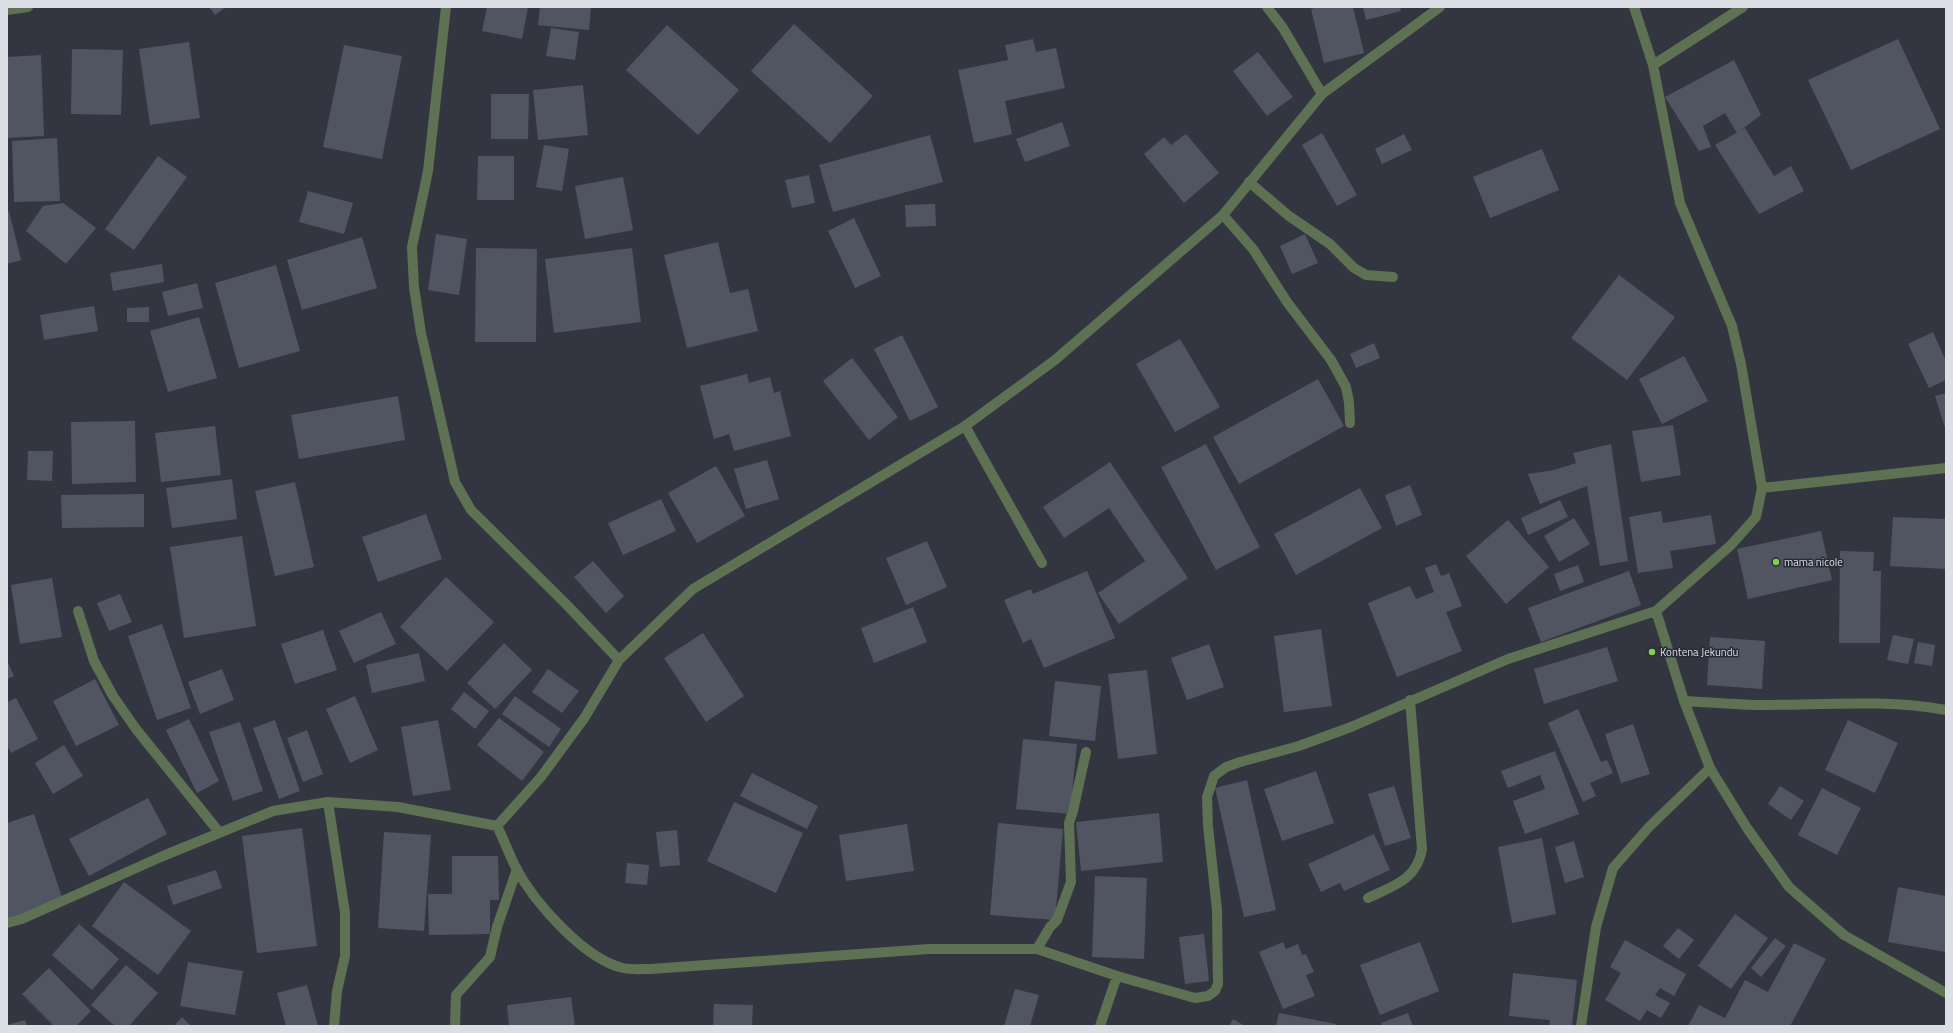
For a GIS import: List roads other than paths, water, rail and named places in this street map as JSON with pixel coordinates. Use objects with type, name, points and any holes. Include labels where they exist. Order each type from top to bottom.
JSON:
[{"type":"street","points":[[7,10],[28,7]]},
{"type":"street","points":[[446,7],[428,171],[412,247],[414,287],[420,333],[455,482],[470,510],[567,605],[619,660]]},
{"type":"street","points":[[1267,7],[1283,28],[1322,94]]},
{"type":"street","points":[[497,826],[546,771],[585,717],[619,660],[693,589],[965,426],[1055,360],[1223,215],[1322,94],[1426,19],[1440,7]]},
{"type":"street","points":[[497,826],[517,868],[538,901],[575,941],[600,958],[623,968],[651,969],[929,950],[1037,949],[1117,976],[1195,998],[1208,996],[1214,991],[1218,984],[1217,910],[1208,826],[1207,797],[1214,776],[1226,767],[1299,746],[1351,727],[1410,700],[1508,659],[1656,611],[1731,545],[1756,516],[1762,488],[1732,326],[1680,203],[1653,66],[1634,7]]},
{"type":"street","points":[[1653,66],[1743,7]]},
{"type":"street","points":[[1249,182],[1289,216],[1330,244],[1354,268],[1366,275],[1393,277]]},
{"type":"street","points":[[1223,215],[1253,249],[1286,302],[1331,360],[1346,387],[1349,402],[1350,423]]},
{"type":"street","points":[[965,426],[1042,563]]},
{"type":"street","points":[[1762,488],[1946,468]]},
{"type":"street","points":[[78,611],[94,661],[113,696],[146,742],[219,832]]},
{"type":"street","points":[[1656,611],[1684,701],[1710,768],[1747,828],[1789,887],[1844,935],[1946,993]]},
{"type":"street","points":[[1368,898],[1402,881],[1413,872],[1420,860],[1422,849],[1410,700]]},
{"type":"street","points":[[1684,701],[1759,705],[1828,703],[1919,705],[1946,710]]},
{"type":"street","points":[[1037,949],[1050,927],[1057,920],[1070,882],[1069,823],[1073,812],[1086,752]]},
{"type":"street","points":[[1581,1026],[1596,927],[1613,868],[1649,827],[1710,768]]},
{"type":"street","points":[[7,923],[22,919],[219,832],[273,811],[328,802],[398,807],[497,826]]},
{"type":"street","points":[[328,802],[345,913],[345,956],[337,991],[334,1026]]},
{"type":"street","points":[[455,1026],[456,995],[490,957],[497,927],[517,868]]},
{"type":"street","points":[[1100,1026],[1117,976]]},
{"type":"place","name":"mama nicole","points":[[1776,562]]},
{"type":"place","name":"Kontena Jekundu","points":[[1652,652]]}]
